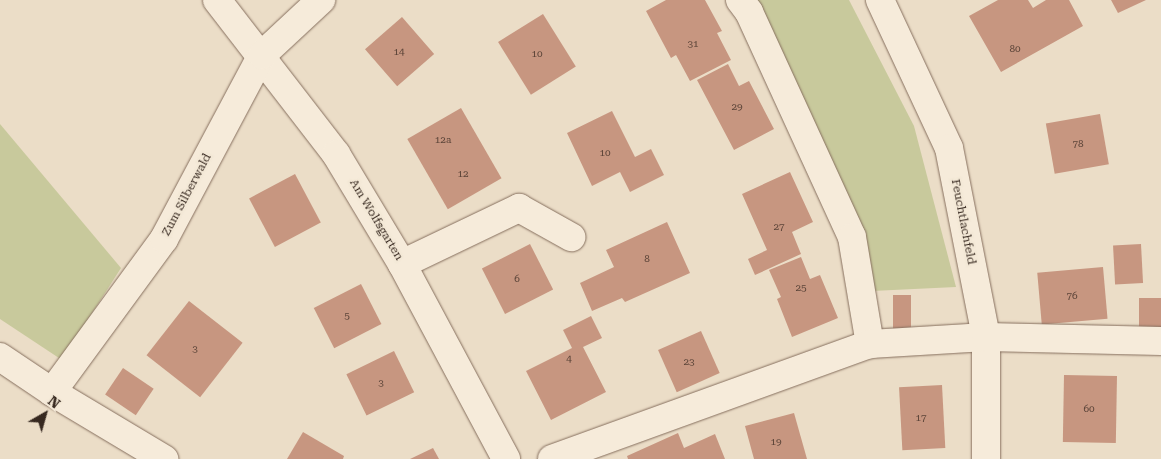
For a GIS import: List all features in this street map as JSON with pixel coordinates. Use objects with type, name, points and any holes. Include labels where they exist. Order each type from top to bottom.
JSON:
[{"type":"street","name":"Am Wolfsgarten","points":[[217,0],[262,55],[336,154],[402,264],[506,459]]},
{"type":"street","name":"Zum Silberwald","points":[[52,392],[164,238],[262,55],[321,0]]},
{"type":"street","points":[[740,0],[750,12],[852,237],[870,344]]},
{"type":"street","name":"Feuchtlachfeld","points":[[890,3],[949,148],[986,336],[986,459]]},
{"type":"street","points":[[402,264],[519,208],[571,237]]},
{"type":"street","points":[[552,459],[870,344],[986,336],[1161,341]]},
{"type":"street","points":[[0,357],[52,392],[164,459]]},
{"type":"green space","points":[[754,0],[849,0],[914,126],[956,287],[872,291]]},
{"type":"green space","points":[[0,124],[121,268],[62,360],[0,319]]},
{"type":"building","points":[[666,0],[705,0],[722,31],[717,33],[731,60],[690,81],[676,55],[671,58],[646,11]]},
{"type":"building","points":[[998,0],[1028,0],[1033,8],[1046,0],[1069,0],[1083,26],[1001,72],[969,16]]},
{"type":"building","points":[[1111,0],[1146,0],[1118,13]]},
{"type":"building","points":[[543,14],[576,67],[531,95],[498,42]]},
{"type":"building","points":[[402,17],[434,54],[397,86],[365,49]]},
{"type":"building","points":[[728,64],[739,86],[749,81],[774,129],[734,150],[697,80]]},
{"type":"building","points":[[461,108],[502,178],[448,209],[407,139]]},
{"type":"building","points":[[612,111],[635,157],[651,149],[664,175],[630,192],[620,172],[592,186],[567,133]]},
{"type":"building","points":[[1100,114],[1109,164],[1055,174],[1046,124]]},
{"type":"building","points":[[790,172],[813,222],[792,232],[801,254],[755,275],[748,259],[767,250],[742,194]]},
{"type":"building","points":[[295,174],[321,223],[275,247],[249,198]]},
{"type":"building","points":[[667,222],[690,273],[625,302],[622,298],[592,311],[580,283],[614,267],[606,250]]},
{"type":"building","points":[[530,244],[553,289],[505,314],[482,269]]},
{"type":"building","points":[[1141,244],[1143,283],[1115,284],[1113,245]]},
{"type":"building","points":[[801,257],[810,279],[820,275],[838,318],[792,337],[777,299],[781,297],[769,270]]},
{"type":"building","points":[[1103,267],[1108,319],[1042,325],[1037,273]]},
{"type":"building","points":[[361,284],[381,324],[334,348],[314,308]]},
{"type":"building","points":[[893,295],[911,295],[911,331],[893,331]]},
{"type":"building","points":[[1139,298],[1161,298],[1161,330],[1139,330]]},
{"type":"building","points":[[189,301],[243,343],[200,397],[147,355]]},
{"type":"building","points":[[591,316],[602,338],[583,347],[606,392],[551,420],[526,371],[572,348],[563,330]]},
{"type":"building","points":[[701,331],[720,373],[677,392],[658,350]]},
{"type":"building","points":[[394,351],[414,392],[367,416],[346,374]]},
{"type":"building","points":[[123,368],[154,389],[136,415],[105,395]]},
{"type":"building","points":[[1064,375],[1117,376],[1116,443],[1063,442]]},
{"type":"building","points":[[942,385],[945,448],[902,450],[899,387]]},
{"type":"building","points":[[794,413],[807,459],[754,459],[745,426]]},
{"type":"building","points":[[303,432],[344,456],[343,459],[287,459]]},
{"type":"building","points":[[678,433],[684,448],[715,434],[725,459],[628,459],[627,456]]},
{"type":"building","points":[[433,448],[439,459],[410,459]]}]
